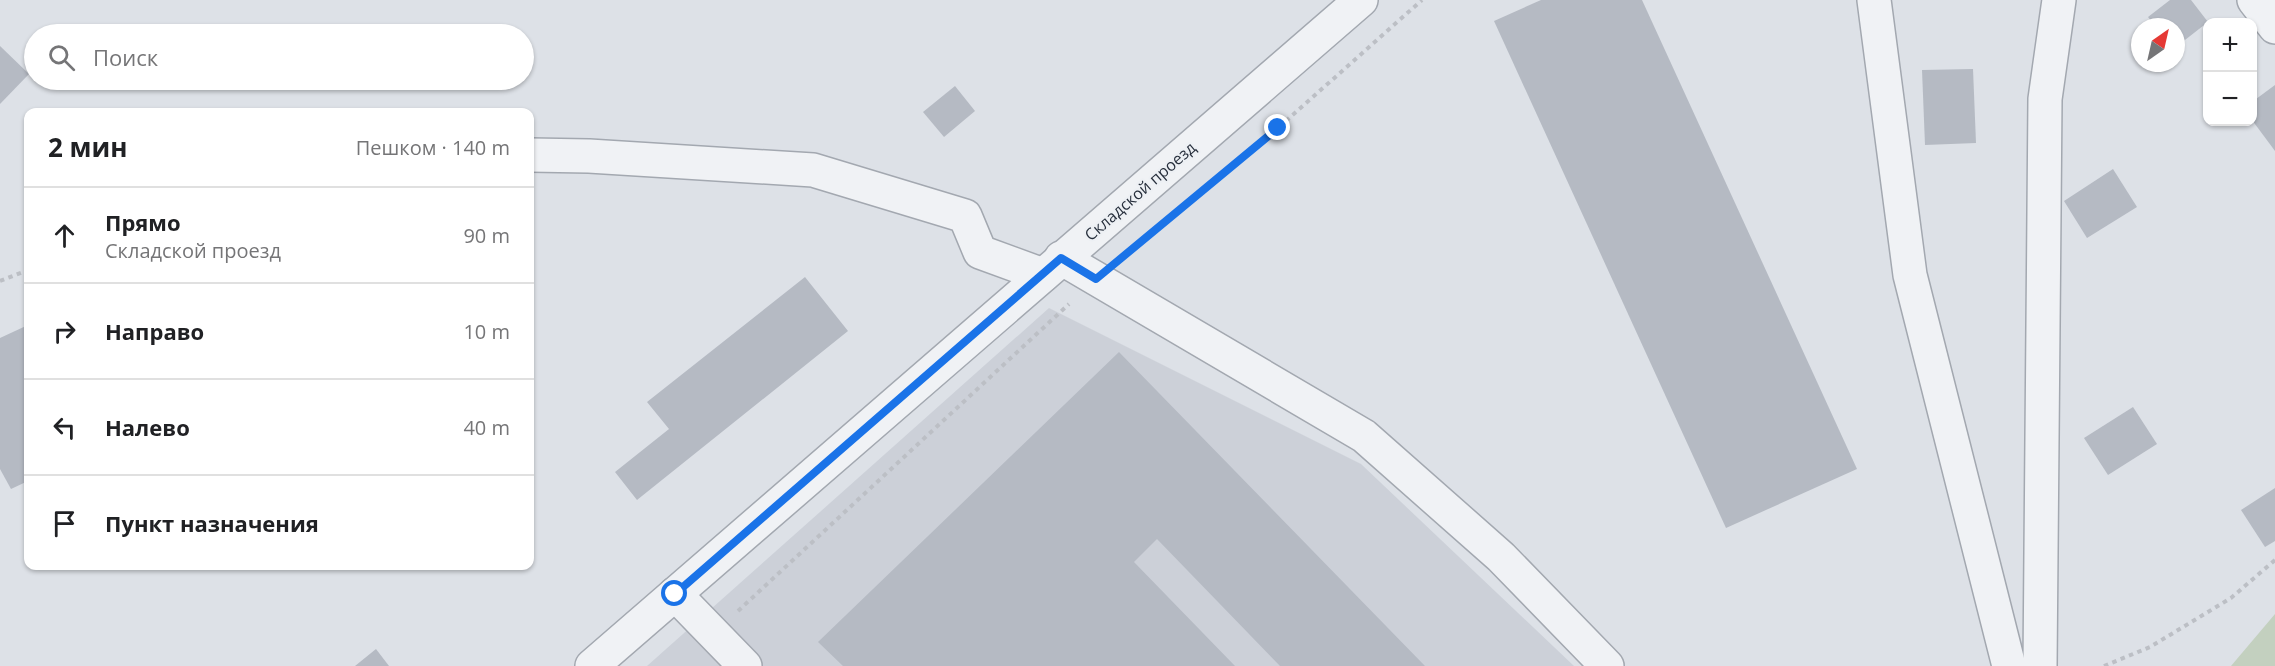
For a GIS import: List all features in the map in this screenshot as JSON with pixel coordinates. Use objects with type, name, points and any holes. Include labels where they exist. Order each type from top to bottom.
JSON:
[{"type":"street","name":"Складской проезд","points":[[592,666],[1360,0]]},
{"type":"street","points":[[1874,0],[1910,275],[2009,666]]},
{"type":"street","points":[[2040,666],[2045,99],[2059,0]]},
{"type":"street","points":[[2254,0],[2275,27]]},
{"type":"street","points":[[534,155],[589,156],[813,170],[965,216],[980,252],[1096,279],[1364,436],[1501,557],[1607,666]]},
{"type":"street","points":[[675,594],[745,666]]},
{"type":"path","points":[[713,634],[1096,279],[1278,128],[1422,0]]},
{"type":"path","points":[[0,281],[24,272]]},
{"type":"path","points":[[2104,666],[2150,647],[2231,598],[2275,560]]},
{"type":"shaded area","points":[[1049,308],[1361,464],[1574,666],[647,666]]},
{"type":"green space","points":[[2275,614],[2275,666],[2231,666]]},
{"type":"building","points":[[1541,0],[1642,0],[1857,469],[1726,528],[1494,21]]},
{"type":"building","points":[[2170,0],[2191,0],[2205,18],[2203,18],[2203,26],[2185,40],[2185,18],[2148,17]]},
{"type":"building","points":[[0,46],[24,69],[24,79],[0,104]]},
{"type":"building","points":[[1973,69],[1976,143],[1925,145],[1922,70]]},
{"type":"building","points":[[2275,85],[2275,151],[2256,126],[2257,98]]},
{"type":"building","points":[[955,86],[975,111],[944,137],[923,112]]},
{"type":"building","points":[[2113,169],[2137,207],[2087,238],[2064,201]]},
{"type":"building","points":[[805,277],[848,331],[637,500],[615,472],[669,429],[647,402]]},
{"type":"building","points":[[24,327],[24,483],[11,489],[0,469],[0,338]]},
{"type":"building","points":[[1119,352],[1425,666],[1280,666],[1157,539],[1134,562],[1235,666],[843,666],[818,642]]},
{"type":"building","points":[[2133,407],[2157,444],[2108,475],[2084,438]]},
{"type":"building","points":[[2275,488],[2275,541],[2265,547],[2241,510]]},
{"type":"building","points":[[376,649],[389,666],[355,666]]},
{"type":"route","points":[[675,594],[1061,258],[1096,279],[1278,128]]}]
